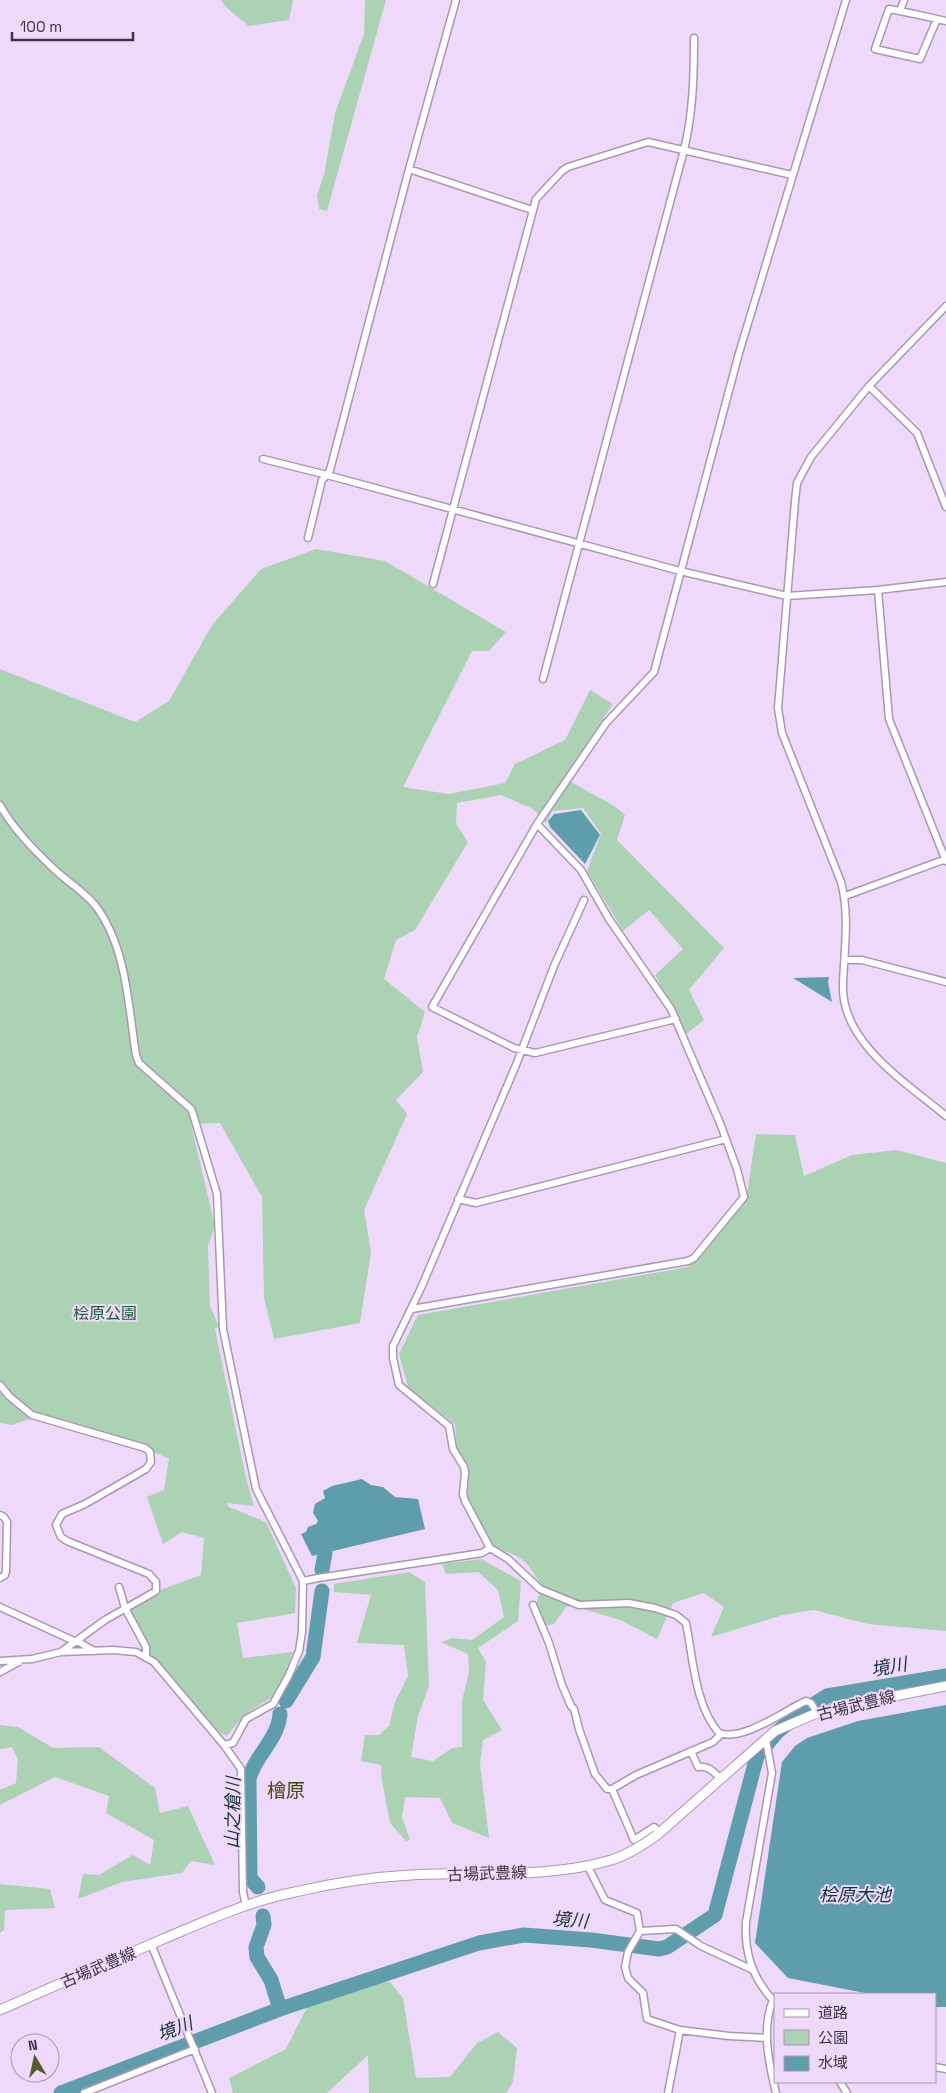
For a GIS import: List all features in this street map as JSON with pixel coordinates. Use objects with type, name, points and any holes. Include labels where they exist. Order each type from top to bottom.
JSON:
[{"type":"main road","name":"古場武豊線","points":[[0,2010],[151,1944],[270,1898],[335,1884],[410,1875],[543,1871],[587,1866],[612,1860],[639,1848],[660,1832],[775,1731],[818,1713],[887,1696],[946,1686]]},
{"type":"street","points":[[308,538],[322,480],[332,461],[456,0]]},
{"type":"street","points":[[676,1019],[550,1051],[535,1053],[521,1050],[432,1007],[538,824],[606,722],[654,672],[739,353],[846,0]]},
{"type":"street","points":[[900,11],[904,0]]},
{"type":"street","points":[[937,19],[920,59],[875,48],[889,9],[900,11],[937,19],[946,21]]},
{"type":"street","points":[[543,679],[691,121],[694,38]]},
{"type":"street","points":[[433,584],[536,199],[568,167],[648,142],[792,175]]},
{"type":"street","points":[[409,169],[532,210]]},
{"type":"street","points":[[946,306],[870,386],[811,456],[799,477],[795,501],[778,706],[782,733],[841,882],[847,916],[843,987],[846,1012],[858,1038],[878,1059],[946,1116]]},
{"type":"street","points":[[870,386],[917,433],[946,507]]},
{"type":"street","points":[[263,460],[326,475],[680,571],[787,596],[878,590],[946,582]]},
{"type":"street","points":[[844,896],[946,860],[889,719],[878,590]]},
{"type":"street","points":[[0,805],[25,838],[55,870],[84,893],[95,905],[106,923],[118,950],[122,966],[136,1055],[139,1063],[191,1109],[217,1194],[223,1329],[256,1489],[303,1581],[302,1632],[299,1651],[289,1674],[273,1704],[246,1719],[232,1742],[224,1745]]},
{"type":"street","points":[[412,1309],[688,1261],[694,1258],[744,1197],[737,1169],[726,1139],[672,1009],[609,919],[581,870],[538,824]]},
{"type":"street","points":[[584,900],[554,966],[521,1050],[412,1309],[393,1346],[393,1358],[399,1385],[449,1426],[453,1449],[464,1467],[464,1494],[466,1500],[490,1548],[508,1559],[540,1589],[570,1602],[589,1606],[630,1603],[655,1608],[682,1618],[686,1623],[696,1683],[712,1726],[721,1734],[733,1734],[766,1724],[806,1701],[811,1703],[818,1713]]},
{"type":"street","points":[[845,960],[862,960],[946,982]]},
{"type":"street","points":[[458,1199],[476,1203],[726,1139]]},
{"type":"street","points":[[0,1385],[8,1396],[32,1415],[145,1448],[150,1452],[151,1462],[146,1469],[85,1504],[62,1514],[56,1525],[61,1537],[67,1541],[140,1570],[156,1582],[156,1591],[105,1620],[61,1652]]},
{"type":"street","points":[[0,1515],[4,1517],[6,1522],[6,1571],[5,1575],[0,1578]]},
{"type":"street","points":[[303,1581],[482,1553],[490,1548]]},
{"type":"street","points":[[119,1587],[124,1608],[143,1640],[146,1656]]},
{"type":"street","points":[[533,1605],[549,1643],[562,1685],[574,1709],[578,1729],[595,1774],[607,1789],[612,1789],[636,1775],[713,1742],[721,1734]]},
{"type":"street","points":[[0,1607],[88,1646],[94,1651]]},
{"type":"street","points":[[0,1660],[23,1659],[61,1652],[126,1650],[146,1656],[154,1662],[224,1745],[241,1769],[243,1892],[246,1906]]},
{"type":"street","points":[[0,1672],[23,1659]]},
{"type":"street","points":[[766,1740],[772,1774],[745,1932],[746,1951],[754,1971],[763,1989],[774,2001],[767,2020],[767,2038],[776,2093]]},
{"type":"street","points":[[691,1751],[698,1767],[703,1766],[710,1769],[721,1779]]},
{"type":"street","points":[[612,1789],[634,1840],[654,1827],[660,1832]]},
{"type":"street","points":[[587,1866],[604,1900],[637,1913],[640,1931],[628,1952],[625,1967],[628,1978],[643,1993],[647,2019],[680,2030],[767,2038]]},
{"type":"street","points":[[640,1931],[676,1929],[701,1946],[754,1971]]},
{"type":"street","points":[[151,1944],[212,2093]]},
{"type":"street","points":[[668,2093],[680,2030]]},
{"type":"street","points":[[84,2093],[195,2049]]},
{"type":"green space","points":[[221,0],[293,0],[289,20],[248,26],[227,8]]},
{"type":"green space","points":[[365,0],[386,0],[327,211],[319,209],[317,195],[324,175],[335,113],[364,34]]},
{"type":"green space","name":"桧原公園","points":[[316,549],[385,561],[506,632],[489,651],[472,651],[403,787],[449,794],[505,783],[515,764],[565,740],[590,690],[613,704],[564,778],[616,807],[625,815],[617,840],[724,948],[689,990],[704,1020],[686,1034],[655,975],[683,949],[649,910],[623,931],[587,871],[601,834],[583,808],[552,811],[546,823],[533,809],[501,795],[457,803],[456,824],[468,842],[415,930],[396,940],[384,979],[425,1012],[417,1037],[423,1072],[396,1100],[407,1114],[364,1210],[371,1252],[360,1323],[274,1339],[264,1298],[262,1197],[220,1123],[191,1124],[215,1226],[208,1246],[210,1306],[219,1326],[215,1329],[246,1478],[254,1506],[227,1503],[229,1507],[266,1522],[296,1588],[295,1613],[237,1623],[243,1658],[293,1652],[277,1694],[244,1715],[227,1736],[213,1729],[146,1654],[127,1602],[201,1575],[204,1538],[182,1532],[163,1544],[147,1497],[164,1490],[169,1459],[130,1441],[41,1415],[12,1425],[0,1423],[0,669],[135,722],[169,701],[212,625],[261,569]]},
{"type":"green space","points":[[756,1134],[795,1135],[804,1176],[852,1155],[897,1150],[946,1163],[946,1631],[868,1624],[814,1610],[783,1615],[711,1637],[724,1607],[704,1593],[673,1603],[657,1639],[620,1620],[573,1606],[566,1607],[554,1624],[545,1626],[536,1604],[542,1587],[537,1578],[528,1565],[518,1557],[494,1548],[468,1500],[469,1467],[457,1448],[455,1424],[408,1387],[399,1354],[418,1315],[688,1267],[702,1255],[746,1201]]},
{"type":"green space","points":[[481,1559],[521,1581],[518,1621],[478,1648],[486,1662],[483,1700],[502,1730],[483,1740],[480,1764],[489,1838],[452,1823],[440,1798],[405,1797],[402,1817],[410,1840],[406,1841],[390,1823],[381,1765],[361,1761],[365,1735],[379,1735],[389,1726],[395,1702],[408,1676],[404,1645],[357,1643],[371,1595],[334,1592],[334,1584],[409,1572],[425,1582],[429,1686],[418,1716],[411,1757],[433,1761],[452,1748],[462,1747],[462,1701],[469,1672],[468,1654],[441,1642],[452,1638],[472,1640],[504,1617],[498,1590],[478,1572],[446,1574],[442,1564]]},
{"type":"green space","points":[[0,1725],[18,1727],[53,1748],[99,1747],[155,1788],[160,1813],[188,1806],[215,1865],[191,1861],[182,1873],[122,1882],[78,1899],[83,1874],[99,1875],[133,1855],[150,1865],[154,1840],[106,1813],[109,1796],[55,1777],[0,1805],[0,1790],[16,1783],[18,1759],[12,1747],[0,1749]]},
{"type":"green space","points":[[0,1884],[50,1889],[55,1908],[5,1910],[4,1930],[0,1933]]},
{"type":"green space","points":[[378,1979],[391,1983],[403,1998],[416,2078],[450,2077],[477,2043],[498,2032],[517,2048],[513,2082],[506,2093],[369,2093],[368,2055],[327,2093],[233,2093],[229,2078],[286,2049],[308,2005]]},
{"type":"water","points":[[581,810],[600,835],[585,864],[550,827],[548,821],[554,814]]},
{"type":"water","points":[[829,977],[828,982],[832,1002],[793,978]]},
{"type":"water","points":[[362,1479],[371,1485],[383,1487],[395,1497],[418,1499],[425,1529],[312,1556],[301,1534],[318,1521],[313,1513],[315,1504],[325,1498],[323,1491],[332,1486]]},
{"type":"water","name":"桧原大池","points":[[946,1705],[946,2007],[936,2007],[936,1993],[865,1993],[788,1978],[755,1943],[782,1762],[795,1746],[807,1738],[858,1721]]},
{"type":"waterway","name":"山之槍川","points":[[322,1570],[325,1553]]},
{"type":"waterway","name":"山之槍川","points":[[286,1701],[313,1657],[322,1591]]},
{"type":"waterway","name":"境川","points":[[61,2093],[280,2009],[479,1943],[524,1935],[591,1940],[659,1949],[667,1947],[715,1915],[757,1756],[777,1732],[803,1711],[827,1696],[946,1676]]},
{"type":"waterway","name":"山之槍川","points":[[258,1887],[250,1878],[249,1779],[256,1762],[275,1732],[280,1714]]},
{"type":"waterway","name":"山之槍川","points":[[263,1916],[264,1925],[256,1947],[257,1957],[271,1980],[280,2009]]},
{"type":"district","name":"檜原","points":[[286,1790]]}]
